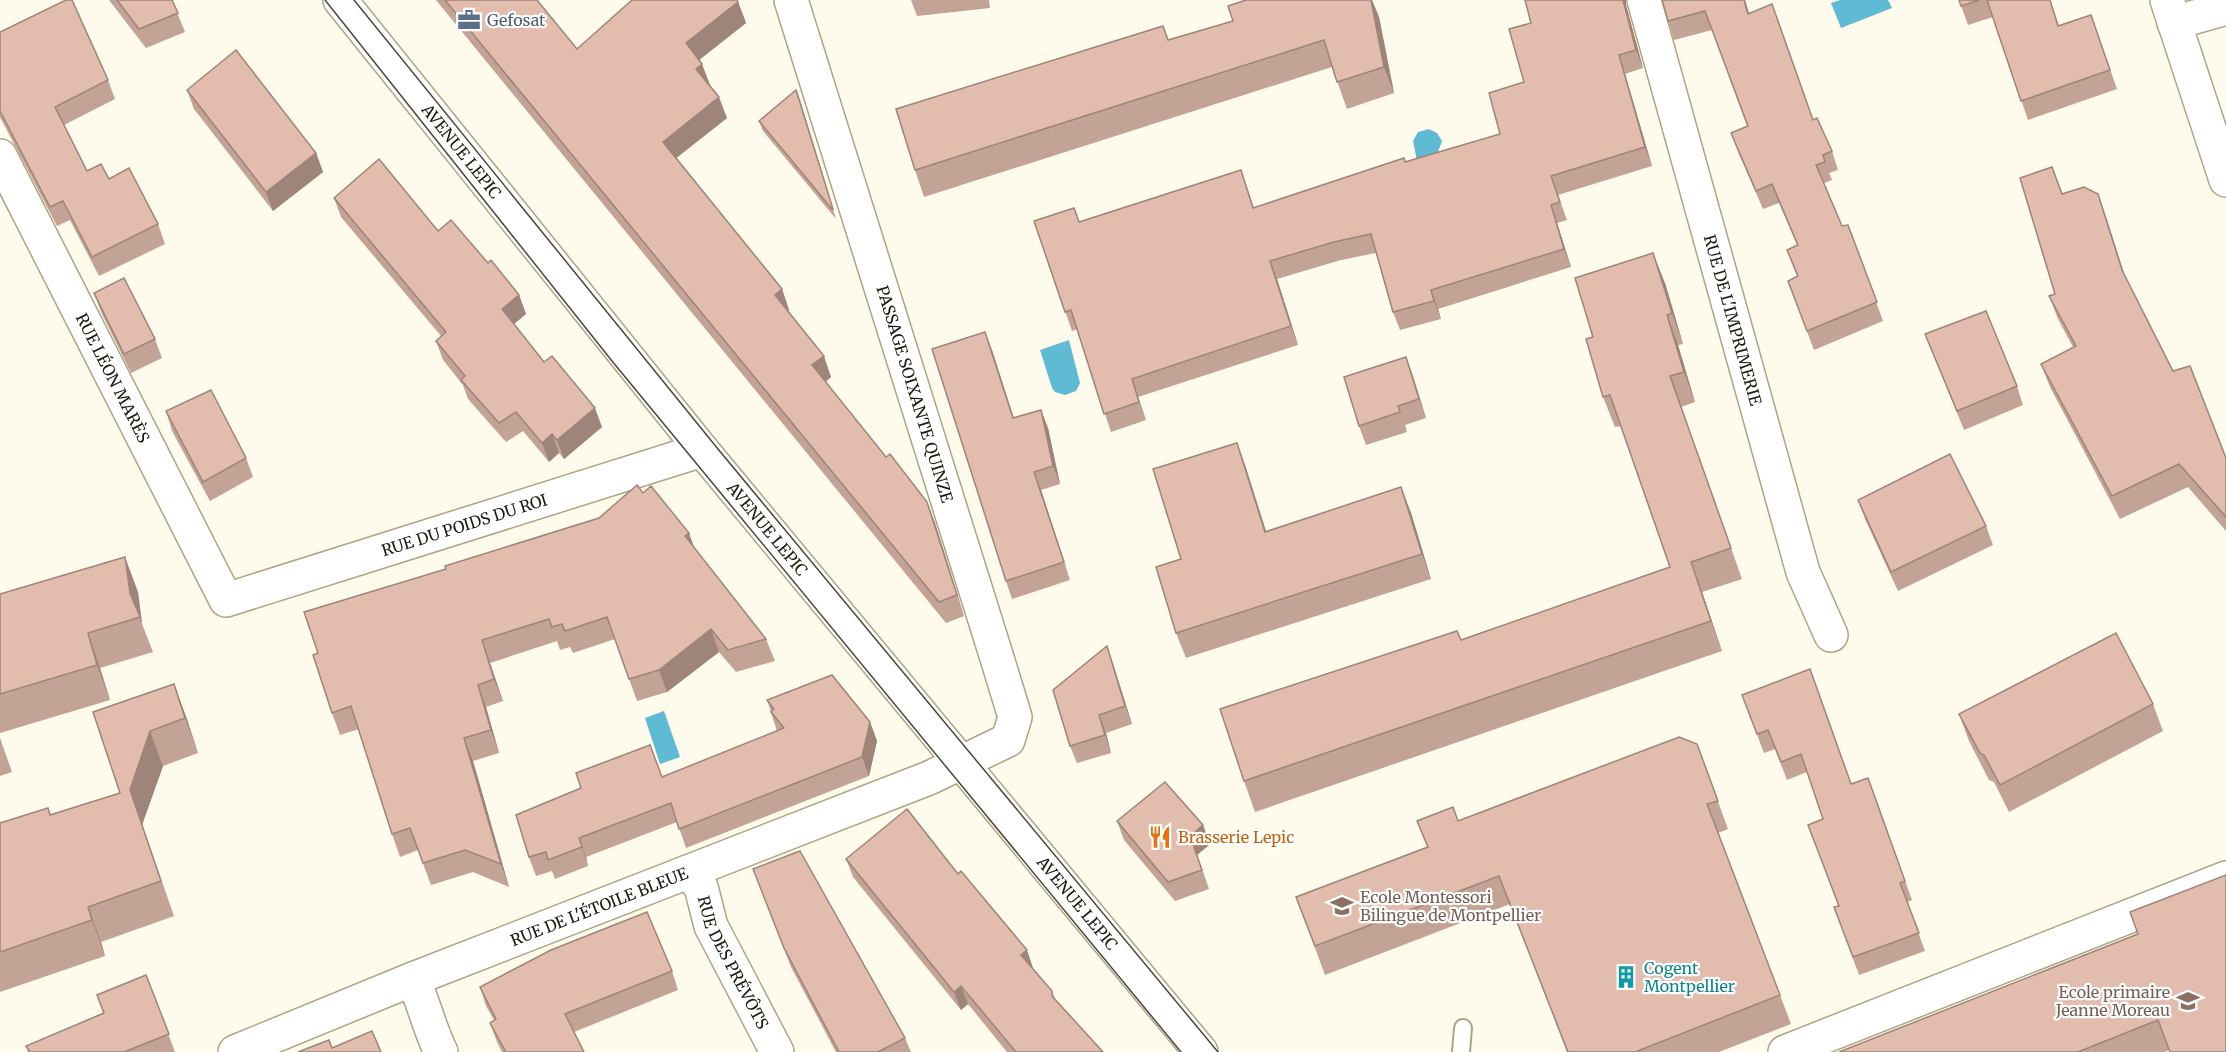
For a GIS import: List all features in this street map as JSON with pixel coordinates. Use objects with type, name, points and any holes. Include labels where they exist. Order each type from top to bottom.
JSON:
[{"type":"street","name":"AVENUE LEPIC","points":[[340,0],[702,450],[1201,1052]]},
{"type":"street","name":"PASSAGE SOIXANTE QUINZE","points":[[791,0],[1015,717],[1008,740],[962,764]]},
{"type":"street","name":"RUE DE L'IMPRIMERIE","points":[[1644,0],[1803,572],[1831,635]]},
{"type":"street","points":[[2226,8],[2170,12],[2226,180]]},
{"type":"street","name":"RUE LÉON MARÈS","points":[[0,156],[226,600]]},
{"type":"street","name":"RUE DU POIDS DU ROI","points":[[226,600],[702,450]]},
{"type":"street","name":"RUE DE L'ÉTOILE BLEUE","points":[[235,1052],[413,978],[962,764]]},
{"type":"street","name":"RUE DES PRÉVÔTS","points":[[688,872],[700,887],[711,926],[777,1052]]},
{"type":"street","points":[[1785,1052],[2226,878]]},
{"type":"street","points":[[413,978],[441,1052]]},
{"type":"lane","points":[[1461,1052],[1463,1028]]},
{"type":"water","points":[[1840,0],[1888,0],[1892,8],[1841,28],[1831,3]]},
{"type":"water","points":[[1429,129],[1437,133],[1442,141],[1438,152],[1442,155],[1425,200],[1413,141],[1418,132]]},
{"type":"water","points":[[1069,340],[1080,383],[1076,391],[1065,395],[1055,392],[1052,388],[1040,350]]},
{"type":"water","points":[[664,711],[680,757],[660,764],[645,718]]},
{"type":"building","points":[[66,0],[72,0],[108,80],[55,107],[87,171],[101,164],[109,179],[129,168],[158,224],[92,257],[63,201],[50,207],[0,111],[0,32]]},
{"type":"building","points":[[117,0],[172,0],[178,13],[139,29]]},
{"type":"building","points":[[445,0],[537,0],[577,49],[632,0],[737,0],[738,2],[686,43],[702,64],[696,69],[719,97],[663,142],[782,289],[775,295],[824,356],[812,365],[886,457],[890,454],[927,502],[957,595],[939,602]]},
{"type":"building","points":[[1246,0],[1371,0],[1384,67],[1337,82],[1324,40],[915,170],[896,109],[1163,26],[1168,40],[1233,21],[1228,6]]},
{"type":"building","points":[[1525,0],[1623,0],[1636,50],[1619,55],[1645,147],[1551,176],[1560,202],[1551,205],[1564,249],[1431,290],[1434,301],[1393,312],[1371,234],[1334,242],[1270,261],[1291,326],[1132,379],[1139,402],[1104,414],[1071,310],[1065,312],[1034,221],[1074,208],[1079,222],[1241,170],[1253,208],[1404,158],[1405,162],[1500,134],[1489,93],[1524,82],[1509,29],[1531,23]]},
{"type":"building","points":[[1662,0],[1744,0],[1748,14],[1772,4],[1813,120],[1817,118],[1832,151],[1823,155],[1825,162],[1816,165],[1842,226],[1848,225],[1877,302],[1807,331],[1788,281],[1798,276],[1787,250],[1798,245],[1772,184],[1756,191],[1731,133],[1748,126],[1705,11],[1668,21]]},
{"type":"building","points":[[1959,0],[1979,0],[1961,6]]},
{"type":"building","points":[[1987,0],[2050,0],[2058,26],[2091,15],[2110,70],[2021,101]]},
{"type":"building","points":[[236,50],[316,153],[266,192],[187,90]]},
{"type":"building","points":[[796,90],[833,209],[759,121]]},
{"type":"building","points":[[379,159],[438,231],[451,220],[488,263],[491,260],[519,295],[502,309],[544,362],[552,356],[595,408],[557,440],[552,434],[542,443],[516,412],[499,423],[461,380],[465,376],[436,341],[446,332],[334,198]]},
{"type":"building","points":[[2052,167],[2062,194],[2084,187],[2098,194],[2122,270],[2173,371],[2190,366],[2226,458],[2226,517],[2179,464],[2112,496],[2041,364],[2076,346],[2049,296],[2055,294],[2020,178]]},
{"type":"building","points":[[1653,253],[1672,313],[1667,315],[1684,372],[1670,376],[1731,548],[1691,562],[1711,621],[1244,781],[1220,709],[1457,631],[1461,640],[1670,567],[1610,395],[1603,397],[1586,339],[1593,337],[1575,278]]},
{"type":"building","points":[[124,278],[155,339],[124,354],[94,293]]},
{"type":"building","points":[[1986,311],[2017,386],[1957,411],[1925,334]]},
{"type":"building","points":[[985,332],[1013,418],[1041,410],[1053,466],[1034,472],[1064,562],[1006,581],[932,349]]},
{"type":"building","points":[[1406,357],[1419,399],[1398,406],[1400,412],[1359,426],[1344,377]]},
{"type":"building","points":[[211,390],[246,458],[203,482],[166,411]]},
{"type":"building","points":[[1237,443],[1265,532],[1401,487],[1422,554],[1176,633],[1156,567],[1181,559],[1153,469]]},
{"type":"building","points":[[1950,454],[1986,526],[1891,572],[1858,500]]},
{"type":"building","points":[[637,485],[643,493],[651,486],[689,533],[685,536],[766,639],[728,650],[711,629],[659,670],[629,679],[607,617],[565,631],[562,624],[552,627],[549,619],[482,640],[494,679],[478,685],[491,730],[464,738],[501,864],[465,850],[423,863],[410,828],[392,834],[351,706],[332,713],[313,655],[318,653],[304,612],[446,569],[445,566],[599,518]]},
{"type":"building","points":[[125,557],[130,593],[140,617],[88,633],[97,665],[0,694],[0,594]]},
{"type":"building","points":[[2116,633],[2153,704],[2000,785],[1959,714]]},
{"type":"building","points":[[1107,646],[1125,706],[1099,715],[1105,735],[1070,746],[1053,690]]},
{"type":"building","points":[[1810,669],[1851,784],[1868,778],[1905,881],[1900,883],[1919,933],[1853,957],[1834,907],[1839,906],[1808,825],[1823,819],[1801,754],[1781,762],[1768,730],[1757,734],[1742,695]]},
{"type":"building","points":[[832,675],[870,722],[862,757],[679,829],[671,803],[579,838],[582,847],[548,860],[546,852],[529,857],[516,815],[581,788],[576,773],[650,745],[662,777],[784,728],[771,712],[774,709],[767,700]]},
{"type":"building","points":[[174,684],[185,718],[150,731],[130,790],[161,881],[88,907],[92,920],[0,952],[0,823],[48,808],[50,815],[120,793],[93,712]]},
{"type":"building","points":[[1679,737],[1697,744],[1718,801],[1707,804],[1780,995],[1635,1052],[1568,1052],[1499,876],[1315,946],[1296,897],[1428,847],[1417,821],[1453,807],[1458,821]]},
{"type":"building","points":[[1165,782],[1203,825],[1190,836],[1202,870],[1168,882],[1117,821]]},
{"type":"building","points":[[907,809],[958,874],[961,871],[1027,950],[1021,955],[1052,991],[1052,996],[1103,1052],[1016,1052],[961,986],[954,992],[846,859]]},
{"type":"building","points":[[800,851],[905,1038],[878,1052],[839,1052],[784,948],[753,869]]},
{"type":"building","points":[[2226,875],[2226,1052],[2170,1052],[2158,1020],[2078,1052],[1839,1052],[2138,934],[2130,912]]},
{"type":"building","points":[[647,912],[672,971],[565,1014],[584,1052],[506,1052],[490,1023],[496,1019],[480,987],[551,950]]},
{"type":"building","points":[[146,975],[169,1034],[124,1052],[30,1052],[26,1046],[104,1013],[97,995]]},
{"type":"building","points":[[372,1031],[381,1052],[298,1052],[329,1040],[332,1048]]},
{"type":"tram line","points":[[325,0],[612,361],[1181,1052]]},
{"type":"tram line","points":[[354,0],[718,449],[1218,1052]]},
{"type":"place","name":"Gefosat","points":[[469,20]]},
{"type":"place","name":"Brasserie Lepic","points":[[1160,837]]},
{"type":"place","name":"Ecole Montessori Bilingue de Montpellier","points":[[1342,906]]},
{"type":"place","name":"Cogent Montpellier","points":[[1626,977]]},
{"type":"place","name":"Ecole primaire Jeanne Moreau","points":[[2188,1001]]}]
